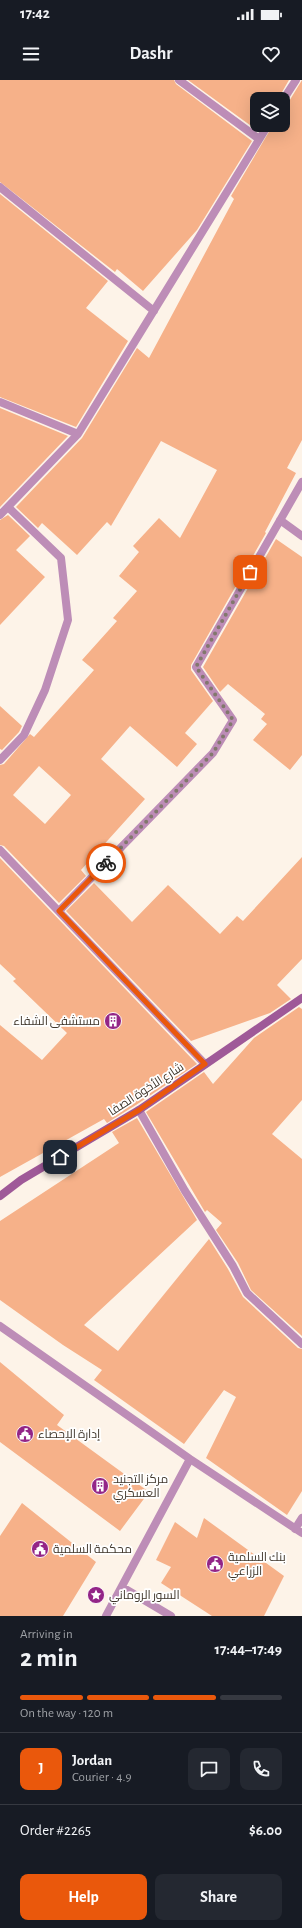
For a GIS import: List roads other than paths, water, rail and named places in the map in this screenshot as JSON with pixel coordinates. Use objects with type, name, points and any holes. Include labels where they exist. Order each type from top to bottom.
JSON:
[{"type":"main road","name":"شارع الأخوة الصفا","points":[[0,1196],[21,1180],[139,1110],[302,998]]},
{"type":"street","points":[[179,80],[259,139]]},
{"type":"street","points":[[288,92],[296,80]]},
{"type":"street","points":[[0,515],[78,434],[264,132]]},
{"type":"street","points":[[0,187],[154,311]]},
{"type":"street","points":[[0,402],[78,434]]},
{"type":"street","points":[[59,911],[213,753],[233,720],[196,667],[302,482]]},
{"type":"street","points":[[0,760],[24,735],[45,690],[68,620],[61,558],[8,507]]},
{"type":"street","points":[[280,520],[302,536]]},
{"type":"street","points":[[0,850],[205,1064]]},
{"type":"street","points":[[139,1110],[185,1191],[233,1266],[247,1293],[302,1344]]},
{"type":"street","points":[[0,1326],[190,1459],[299,1531],[302,1518]]},
{"type":"street","points":[[106,1616],[190,1459]]},
{"type":"street","points":[[122,1587],[171,1616]]},
{"type":"place","name":"مستشفى الشفاء","points":[[113,1021]]},
{"type":"place","name":"إدارة الإحصاء","points":[[25,1434]]},
{"type":"place","name":"مركز التجنيد العسكري","points":[[100,1486]]},
{"type":"place","name":"محكمة السلمية","points":[[40,1549]]},
{"type":"place","name":"بنك السلمية الزراعي","points":[[215,1564]]},
{"type":"place","name":"السور الروماني","points":[[96,1595]]}]
